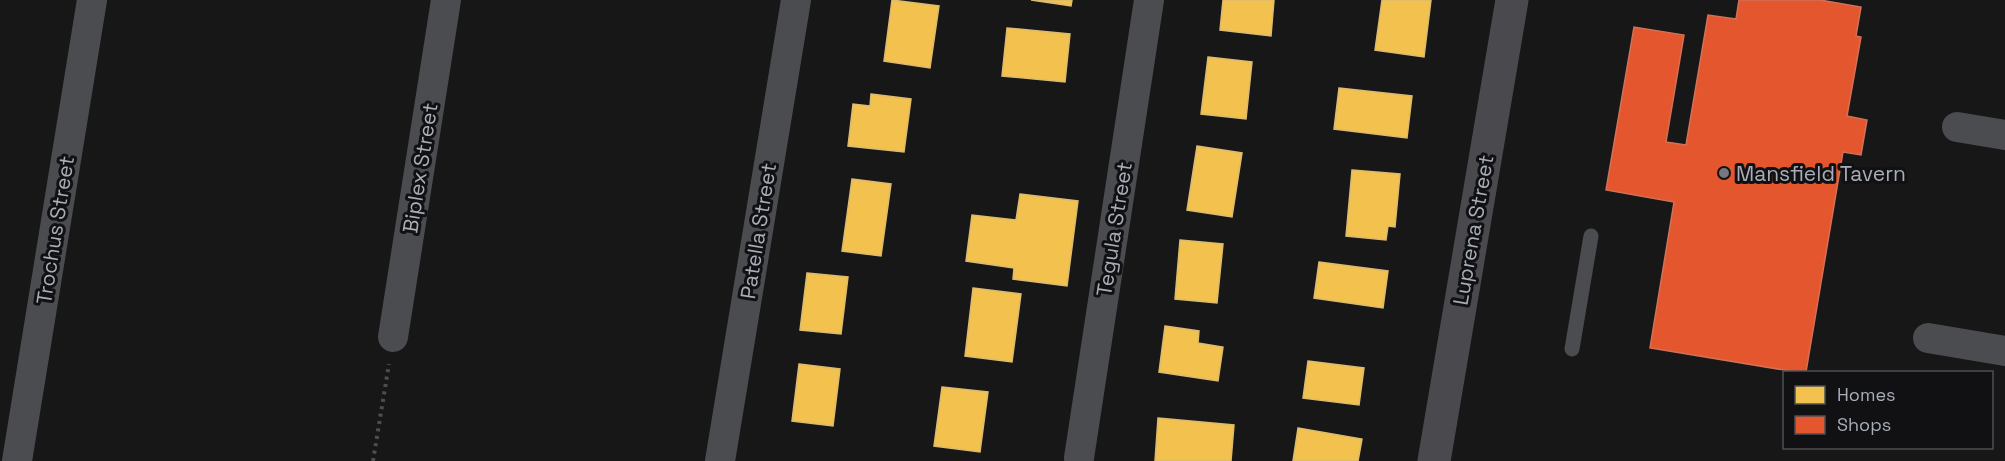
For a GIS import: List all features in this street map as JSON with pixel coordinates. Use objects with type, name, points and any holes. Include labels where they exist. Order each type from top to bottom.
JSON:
[{"type":"street","name":"Trochus Street","points":[[17,461],[92,0]]},
{"type":"street","name":"Biplex Street","points":[[393,337],[446,0]]},
{"type":"street","name":"Patella Street","points":[[720,461],[796,0]]},
{"type":"street","name":"Tegula Street","points":[[1079,458],[1149,0]]},
{"type":"street","name":"Luprena Street","points":[[1434,461],[1512,0]]},
{"type":"street","points":[[1957,127],[2005,135]]},
{"type":"street","points":[[1928,338],[2005,351]]},
{"type":"lane","points":[[1572,349],[1591,236]]},
{"type":"path","points":[[373,461],[393,337]]},
{"type":"building: Homes","points":[[892,0],[939,6],[930,68],[884,61]]},
{"type":"building: Homes","points":[[1031,0],[1072,0],[1071,6]]},
{"type":"building: Homes","points":[[1223,0],[1274,0],[1271,36],[1220,30]]},
{"type":"building: Homes","points":[[1382,0],[1431,0],[1424,57],[1375,50]]},
{"type":"building: Homes","points":[[1007,28],[1070,34],[1065,82],[1002,76]]},
{"type":"building: Homes","points":[[1208,57],[1252,62],[1246,119],[1201,114]]},
{"type":"building: Homes","points":[[1339,88],[1412,96],[1407,138],[1334,129]]},
{"type":"building: Homes","points":[[871,94],[911,99],[904,152],[848,146],[853,104],[870,106]]},
{"type":"building: Homes","points":[[1197,146],[1242,153],[1232,217],[1187,210]]},
{"type":"building: Homes","points":[[1352,170],[1400,174],[1395,227],[1388,226],[1386,240],[1346,236]]},
{"type":"building: Homes","points":[[852,179],[891,184],[881,256],[842,251]]},
{"type":"building: Homes","points":[[1020,194],[1078,201],[1067,286],[1013,279],[1014,268],[966,261],[972,215],[1016,220]]},
{"type":"building: Homes","points":[[1180,240],[1223,244],[1217,303],[1175,299]]},
{"type":"building: Homes","points":[[1319,262],[1388,271],[1383,308],[1314,298]]},
{"type":"building: Homes","points":[[807,273],[848,277],[841,334],[800,330]]},
{"type":"building: Homes","points":[[973,288],[1021,294],[1012,362],[965,356]]},
{"type":"building: Homes","points":[[1165,326],[1199,331],[1198,343],[1223,347],[1218,381],[1159,372]]},
{"type":"building: Homes","points":[[1308,361],[1364,368],[1359,405],[1303,398]]},
{"type":"building: Homes","points":[[799,364],[840,369],[833,426],[792,421]]},
{"type":"building: Homes","points":[[942,387],[988,392],[980,452],[934,446]]},
{"type":"building: Homes","points":[[1158,418],[1234,425],[1231,461],[1155,461]]},
{"type":"building: Homes","points":[[1298,428],[1362,439],[1358,461],[1293,461]]},
{"type":"building: Shops","name":"Mansfield Tavern","points":[[1739,0],[1820,0],[1861,7],[1856,36],[1861,37],[1847,116],[1867,120],[1861,155],[1843,152],[1806,371],[1790,371],[1650,348],[1674,202],[1606,190],[1634,27],[1684,35],[1666,142],[1686,145],[1708,15],[1736,19]]},
{"type":"place","name":"Mansfield Tavern","points":[[1724,173]]}]
